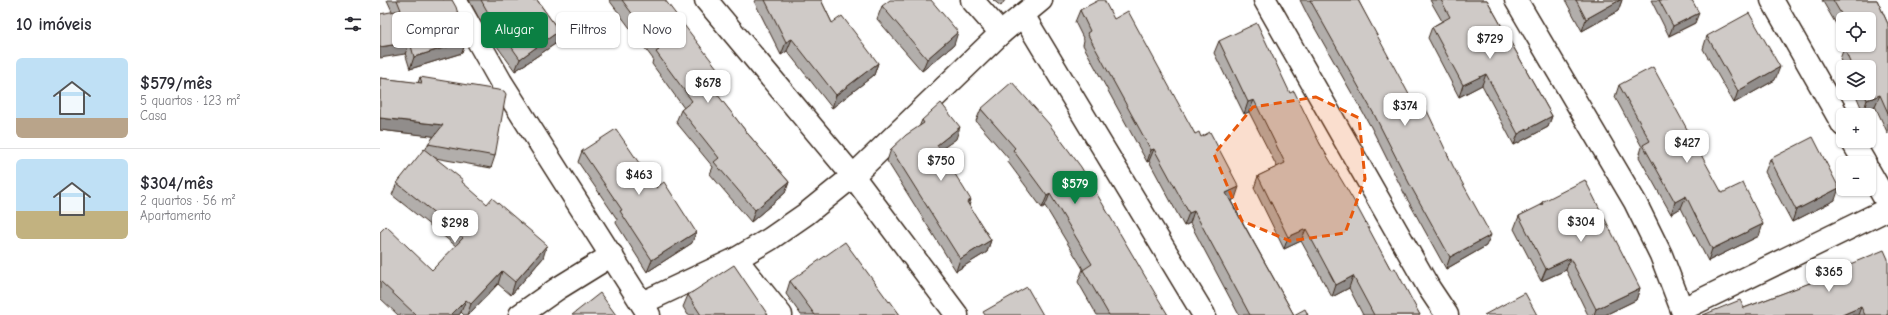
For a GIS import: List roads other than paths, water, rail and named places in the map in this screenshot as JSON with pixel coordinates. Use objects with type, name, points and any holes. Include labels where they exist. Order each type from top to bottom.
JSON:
[{"type":"street","points":[[455,0],[501,82],[646,309],[736,259],[776,235],[806,214],[853,176],[1001,33],[1041,0]]},
{"type":"street","points":[[706,0],[853,176],[957,315]]},
{"type":"street","points":[[972,0],[1001,33]]},
{"type":"street","points":[[1265,0],[1430,288],[1447,315]]},
{"type":"street","points":[[1516,0],[1635,202],[1661,255],[1683,312],[1888,210]]},
{"type":"street","points":[[1772,0],[1836,113]]},
{"type":"street","points":[[1023,15],[1204,315]]},
{"type":"street","points":[[1876,183],[1888,204]]},
{"type":"street","points":[[520,315],[557,289],[612,255]]},
{"type":"street","points":[[736,259],[781,315]]}]
